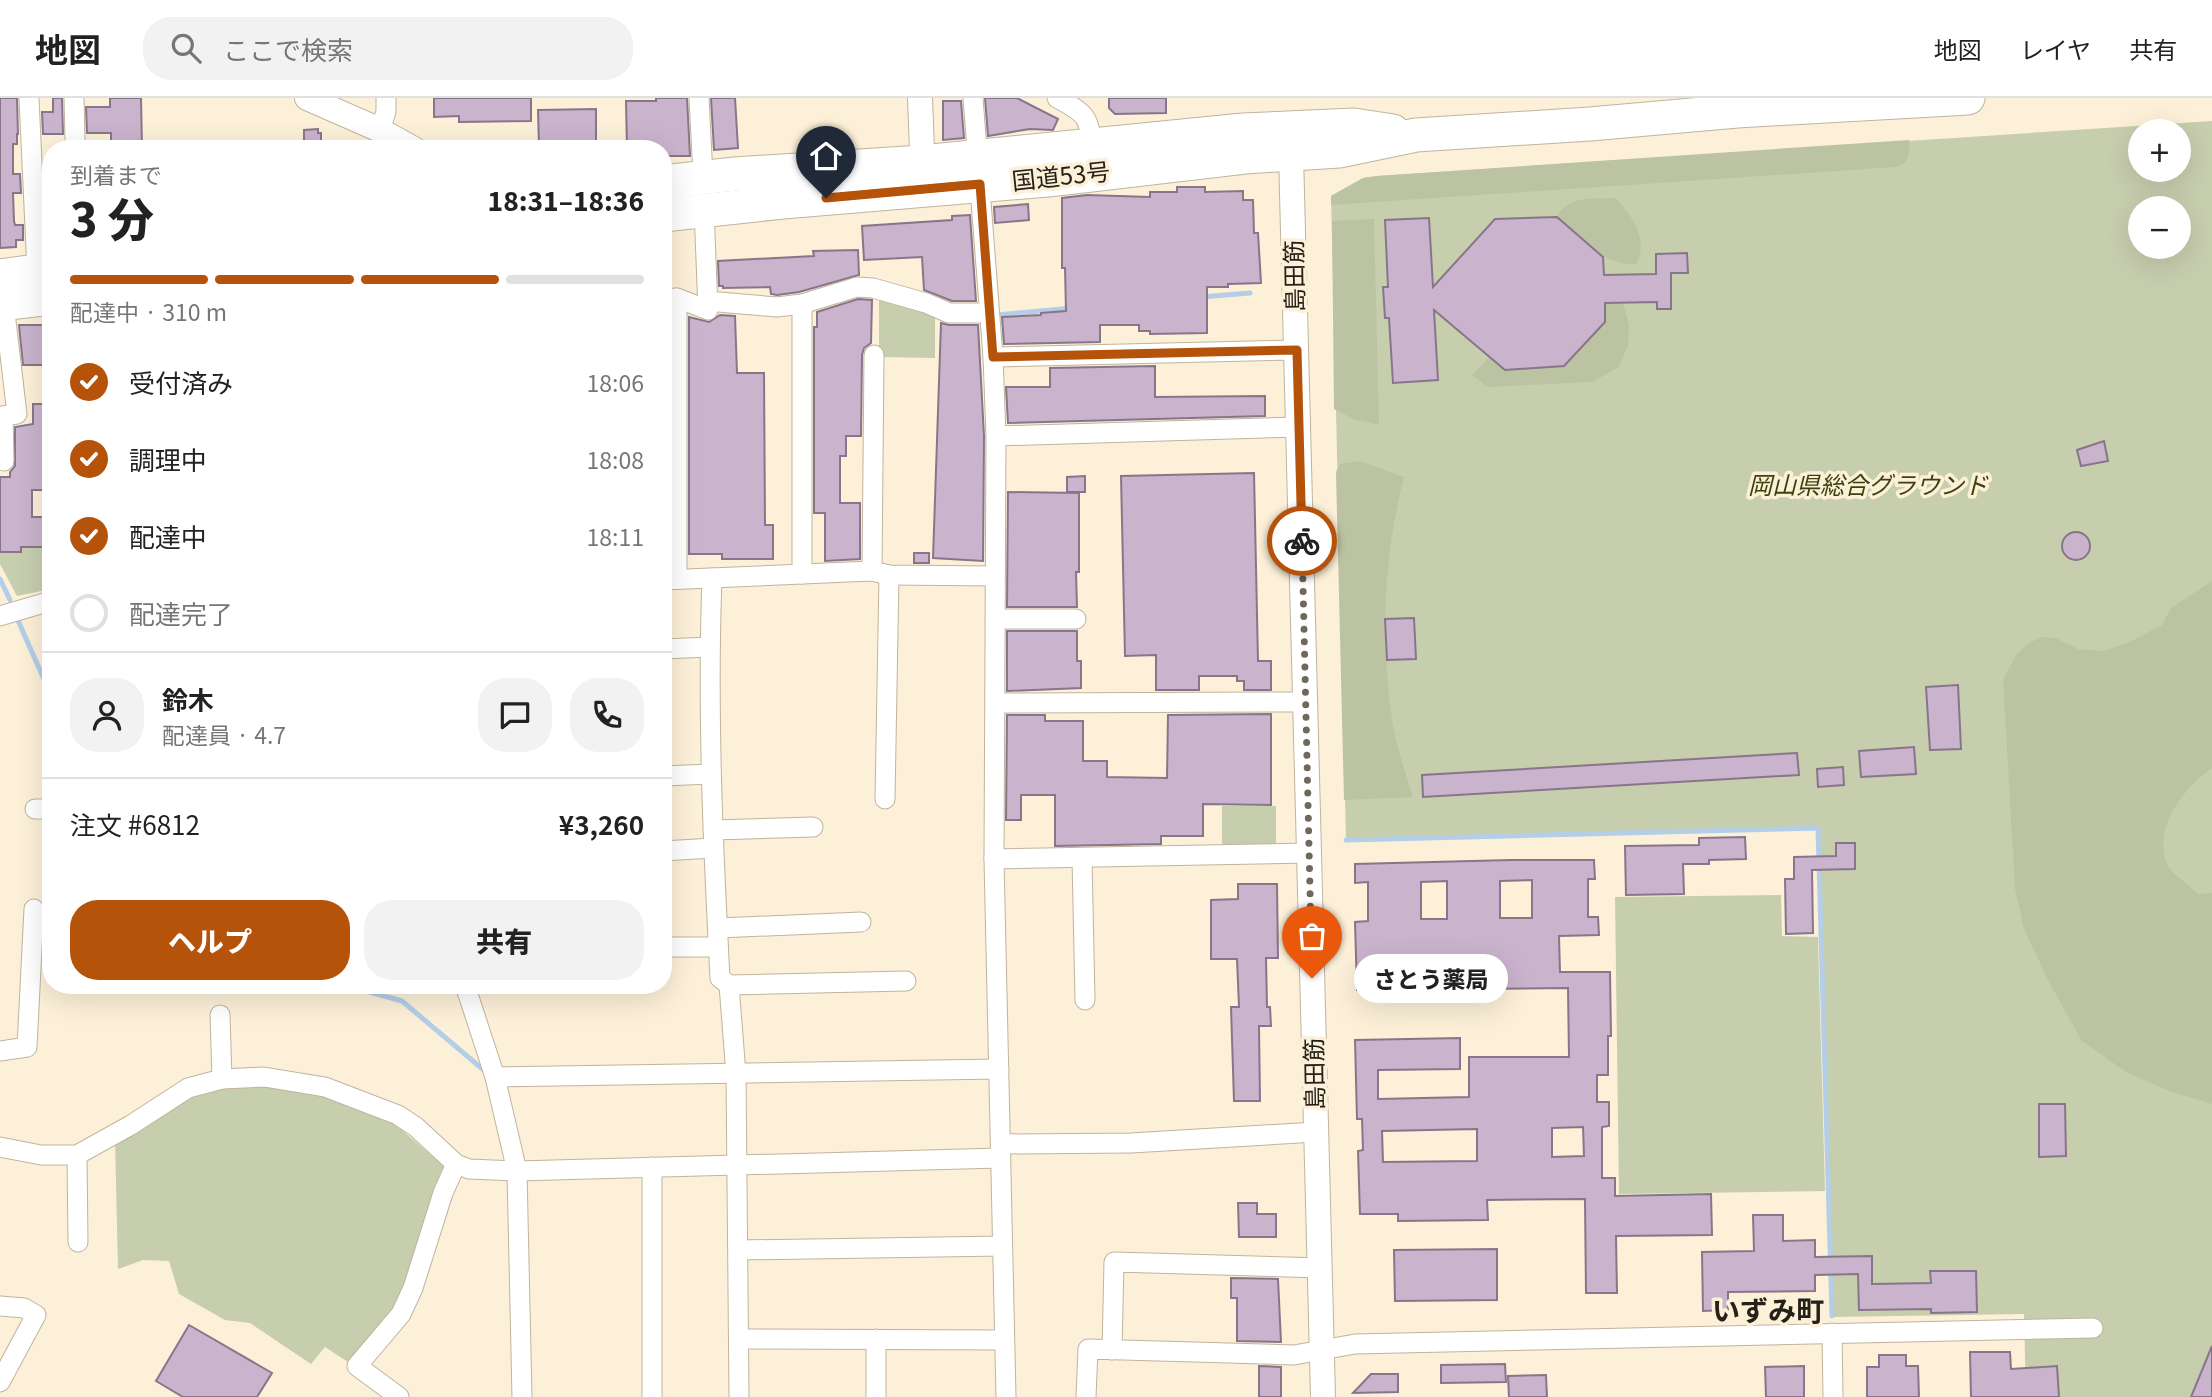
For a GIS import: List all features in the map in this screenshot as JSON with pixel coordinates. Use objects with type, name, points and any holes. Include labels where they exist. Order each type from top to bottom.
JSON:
[{"type":"highway","name":"国道53号","points":[[672,214],[923,175],[979,170],[1048,180],[1245,157],[1300,141],[1339,151],[1416,135],[1590,124],[1665,107],[1968,98]]},
{"type":"highway","points":[[979,170],[1092,151],[1259,143],[1283,145],[1300,141]]},
{"type":"highway","points":[[672,192],[736,185],[923,175]]},
{"type":"highway","name":"国道53号","points":[[672,181],[704,176],[923,175]]},
{"type":"highway","points":[[1,295],[42,280]]},
{"type":"street","points":[[29,98],[42,236]]},
{"type":"street","points":[[74,98],[75,140]]},
{"type":"street","points":[[307,98],[398,140]]},
{"type":"street","points":[[380,130],[386,112],[386,98]]},
{"type":"street","points":[[699,98],[704,176]]},
{"type":"street","points":[[920,98],[923,175]]},
{"type":"street","points":[[973,98],[993,357],[996,436],[994,859],[1006,1397]]},
{"type":"street","points":[[1057,98],[1086,117],[1092,151]]},
{"type":"street","name":"島田筋","points":[[1300,141],[1297,350],[1323,1397]]},
{"type":"street","points":[[672,300],[708,310],[704,209]]},
{"type":"street","points":[[707,301],[757,307],[802,304],[857,287],[873,288],[949,313],[989,313]]},
{"type":"street","points":[[1,295],[17,414],[3,416],[4,461]]},
{"type":"street","points":[[802,304],[802,574]]},
{"type":"street","points":[[993,357],[1297,350]]},
{"type":"street","points":[[874,355],[885,799]]},
{"type":"street","points":[[996,436],[1299,427]]},
{"type":"street","points":[[672,580],[880,573],[995,576]]},
{"type":"street","points":[[712,578],[709,648],[711,774],[720,978],[729,985],[906,981]]},
{"type":"street","points":[[0,616],[42,604]]},
{"type":"street","points":[[995,619],[1076,619]]},
{"type":"street","points":[[672,649],[709,648]]},
{"type":"street","points":[[996,703],[1306,702]]},
{"type":"street","points":[[672,776],[711,774]]},
{"type":"street","points":[[672,848],[713,839],[813,827]]},
{"type":"street","points":[[994,859],[1309,853]]},
{"type":"street","points":[[1082,858],[1085,1000]]},
{"type":"street","points":[[0,1051],[27,1047],[34,909]]},
{"type":"street","points":[[672,946],[861,922]]},
{"type":"street","points":[[729,985],[736,1074],[739,1397]]},
{"type":"street","points":[[468,994],[495,1077],[517,1171],[522,1397]]},
{"type":"street","points":[[220,1015],[222,1079]]},
{"type":"street","points":[[495,1077],[999,1069]]},
{"type":"street","points":[[0,1147],[41,1155],[77,1155],[131,1125],[188,1088],[222,1079],[264,1077],[297,1081],[352,1096],[398,1115],[416,1127],[456,1164],[469,1169],[517,1171],[738,1164],[1316,1132]]},
{"type":"street","points":[[77,1155],[78,1242]]},
{"type":"street","points":[[399,1397],[357,1366],[401,1314],[413,1288],[443,1193],[456,1164]]},
{"type":"street","points":[[652,1167],[652,1397]]},
{"type":"street","points":[[738,1251],[1002,1246]]},
{"type":"street","points":[[1112,1350],[1114,1262],[1320,1268]]},
{"type":"street","points":[[0,1306],[24,1308],[36,1315],[0,1382]]},
{"type":"street","points":[[1086,1397],[1088,1349],[1294,1355],[1355,1344],[2092,1328]]},
{"type":"street","points":[[1832,1333],[1833,1397]]},
{"type":"street","points":[[740,1339],[1004,1340]]},
{"type":"street","points":[[876,1339],[876,1397]]},
{"type":"green space","name":"岡山県総合グラウンド","points":[[2212,121],[2212,1397],[2026,1397],[2024,1314],[1834,1317],[1819,826],[1346,839],[1331,196],[1363,178],[2128,127],[2128,182],[2191,182],[2191,122]]},
{"type":"green space","points":[[1909,140],[1908,157],[1904,163],[1895,167],[1331,205],[1331,196],[1363,178],[1377,176]]},
{"type":"green space","points":[[1615,198],[1633,220],[1640,238],[1640,256],[1636,264],[1624,264],[1603,256],[1557,217],[1575,201]]},
{"type":"green space","points":[[1374,219],[1379,425],[1353,419],[1334,409],[1332,221]]},
{"type":"green space","points":[[879,295],[935,314],[935,358],[879,357]]},
{"type":"green space","points":[[1605,303],[1623,303],[1629,325],[1628,346],[1618,368],[1592,382],[1487,387],[1472,375],[1489,357],[1505,370],[1564,366],[1605,322]]},
{"type":"green space","points":[[1360,461],[1404,477],[1388,567],[1385,628],[1388,689],[1394,729],[1413,797],[1344,800],[1336,472],[1340,464]]},
{"type":"green space","points":[[22,547],[42,547],[42,591],[17,596],[0,564],[0,553],[22,553]]},
{"type":"green space","points":[[2212,581],[2212,768],[2191,786],[2173,810],[2167,823],[2163,850],[2167,864],[2176,875],[2198,894],[2212,893],[2212,1104],[2172,1092],[2126,1072],[2082,1041],[2050,984],[2024,929],[2015,889],[2003,679],[2017,654],[2029,643],[2042,637],[2056,638],[2078,649],[2103,651],[2128,643],[2162,625],[2171,608]]},
{"type":"green space","points":[[1222,806],[1276,806],[1276,849],[1222,849]]},
{"type":"green space","points":[[1781,895],[1782,936],[1818,937],[1825,1191],[1619,1194],[1615,897]]},
{"type":"green space","points":[[270,1084],[341,1099],[388,1118],[447,1169],[409,1288],[351,1364],[325,1347],[311,1364],[250,1323],[225,1320],[179,1294],[169,1261],[143,1260],[118,1269],[115,1140],[193,1094],[215,1087]]},
{"type":"building","points":[[0,98],[17,98],[18,134],[17,144],[13,144],[13,174],[20,174],[21,193],[13,193],[14,221],[15,225],[23,225],[23,240],[16,240],[16,247],[0,248]]},
{"type":"building","points":[[53,98],[62,98],[63,134],[43,134],[42,112],[53,112]]},
{"type":"building","points":[[110,98],[141,98],[142,140],[111,140],[111,133],[87,133],[86,107],[110,107]]},
{"type":"building","points":[[434,98],[531,98],[531,121],[459,122],[459,116],[434,117]]},
{"type":"building","points":[[656,98],[687,98],[690,156],[672,156],[672,140],[627,140],[626,101],[656,101]]},
{"type":"building","points":[[711,98],[735,98],[738,148],[714,150]]},
{"type":"building","points":[[985,98],[1017,98],[1058,119],[1053,130],[1030,129],[988,136]]},
{"type":"building","points":[[1109,98],[1166,98],[1166,113],[1115,114],[1109,108]]},
{"type":"building","points":[[943,101],[961,101],[964,138],[943,140]]},
{"type":"building","points":[[596,109],[596,140],[539,140],[538,110]]},
{"type":"building","points":[[318,129],[321,140],[304,140],[304,130]]},
{"type":"building","points":[[1177,187],[1205,187],[1205,192],[1243,191],[1243,200],[1253,200],[1254,233],[1258,233],[1261,283],[1207,287],[1207,333],[1150,334],[1150,331],[1139,331],[1139,325],[1100,325],[1100,342],[1004,344],[1002,317],[1066,311],[1065,268],[1062,268],[1062,198],[1087,195],[1150,197],[1150,192],[1177,192]]},
{"type":"building","points":[[1028,204],[1029,220],[995,223],[994,207]]},
{"type":"building","points":[[970,215],[976,301],[952,301],[924,290],[922,257],[864,260],[862,226],[952,220],[952,216]]},
{"type":"building","points":[[1557,217],[1603,257],[1604,275],[1656,274],[1656,254],[1687,253],[1688,273],[1671,273],[1671,309],[1657,309],[1657,302],[1605,303],[1605,322],[1564,366],[1505,370],[1434,310],[1438,380],[1393,383],[1389,318],[1385,318],[1383,287],[1388,287],[1385,220],[1429,218],[1433,287],[1495,219]]},
{"type":"building","points":[[858,250],[859,275],[799,292],[777,295],[771,294],[770,287],[719,286],[718,261],[814,256],[813,251]]},
{"type":"building","points":[[858,299],[872,300],[871,343],[864,348],[862,355],[861,436],[846,436],[846,456],[840,456],[840,503],[860,503],[860,559],[825,561],[825,513],[814,513],[814,327],[817,327],[817,312]]},
{"type":"building","points":[[720,315],[735,316],[737,373],[764,373],[765,525],[773,525],[773,559],[722,559],[722,554],[689,554],[689,317],[709,322]]},
{"type":"building","points":[[941,323],[978,325],[984,436],[983,561],[933,558]]},
{"type":"building","points":[[19,325],[42,325],[42,365],[23,365]]},
{"type":"building","points":[[1155,366],[1155,397],[1265,396],[1265,416],[1008,423],[1006,387],[1050,387],[1050,368]]},
{"type":"building","points":[[33,404],[42,404],[42,490],[32,490],[32,517],[42,517],[42,547],[21,547],[21,552],[0,552],[0,477],[10,477],[15,466],[15,427],[33,424]]},
{"type":"building","points":[[2104,441],[2108,461],[2081,466],[2077,450]]},
{"type":"building","points":[[1254,473],[1258,661],[1271,661],[1271,690],[1244,690],[1244,681],[1237,681],[1237,676],[1199,676],[1199,690],[1156,690],[1156,655],[1125,656],[1121,476]]},
{"type":"building","points":[[1085,476],[1085,492],[1067,492],[1067,477]]},
{"type":"building","points":[[1008,492],[1079,493],[1077,607],[1007,607]]},
{"type":"building","points":[[2076,532],[2086,536],[2090,546],[2086,556],[2076,560],[2066,556],[2062,546],[2066,536]]},
{"type":"building","points":[[914,553],[929,553],[929,563],[914,563]]},
{"type":"building","points":[[1414,618],[1416,659],[1387,660],[1385,619]]},
{"type":"building","points":[[1007,631],[1077,631],[1077,661],[1081,661],[1081,688],[1007,691]]},
{"type":"building","points":[[1958,685],[1961,749],[1930,750],[1926,687]]},
{"type":"building","points":[[1271,714],[1271,805],[1203,804],[1203,836],[1161,836],[1161,844],[1055,846],[1055,795],[1021,795],[1021,820],[1006,820],[1007,715],[1045,715],[1045,721],[1083,721],[1083,761],[1107,761],[1107,777],[1167,778],[1168,715]]},
{"type":"building","points":[[1914,747],[1916,774],[1861,777],[1859,751]]},
{"type":"building","points":[[1797,753],[1799,775],[1423,797],[1422,775]]},
{"type":"building","points":[[1843,767],[1844,785],[1818,787],[1817,769]]},
{"type":"building","points":[[1745,837],[1746,859],[1683,864],[1684,894],[1626,895],[1625,846],[1699,845],[1699,838]]},
{"type":"building","points":[[1836,843],[1855,843],[1855,869],[1812,870],[1813,933],[1786,934],[1785,879],[1794,879],[1794,857],[1836,856]]},
{"type":"building","points":[[1594,860],[1595,879],[1588,879],[1588,917],[1598,917],[1599,935],[1559,936],[1560,972],[1610,972],[1611,1036],[1608,1036],[1608,1075],[1597,1075],[1597,1102],[1609,1102],[1609,1126],[1602,1127],[1602,1178],[1615,1178],[1615,1196],[1711,1194],[1712,1235],[1616,1236],[1617,1293],[1586,1293],[1585,1199],[1487,1200],[1488,1220],[1398,1221],[1398,1214],[1360,1214],[1358,1151],[1363,1150],[1362,1119],[1357,1119],[1355,1040],[1460,1038],[1460,1069],[1378,1070],[1378,1099],[1469,1097],[1469,1057],[1569,1057],[1568,988],[1357,990],[1355,922],[1368,921],[1368,882],[1355,883],[1355,864]],"holes":[[[1532,880],[1532,918],[1500,918],[1500,881]],[[1447,881],[1447,919],[1421,919],[1421,882]],[[1583,1127],[1584,1156],[1552,1157],[1552,1128]],[[1477,1129],[1477,1161],[1383,1162],[1382,1131]]]},
{"type":"building","points":[[1238,884],[1277,884],[1278,958],[1266,958],[1267,1007],[1270,1007],[1271,1026],[1259,1026],[1260,1101],[1234,1101],[1231,1007],[1239,1007],[1237,959],[1211,959],[1211,900],[1238,899]]},
{"type":"building","points":[[2039,1104],[2065,1104],[2066,1156],[2039,1157]]},
{"type":"building","points":[[1238,1203],[1257,1203],[1257,1214],[1276,1214],[1276,1237],[1239,1237]]},
{"type":"building","points":[[1753,1215],[1783,1215],[1783,1241],[1815,1240],[1815,1257],[1872,1256],[1872,1284],[1931,1283],[1930,1271],[1976,1271],[1977,1312],[1931,1313],[1931,1309],[1859,1310],[1858,1274],[1815,1275],[1815,1291],[1728,1292],[1728,1310],[1703,1311],[1702,1252],[1754,1251]]},
{"type":"building","points":[[1497,1249],[1497,1300],[1395,1301],[1394,1250]]},
{"type":"building","points":[[1231,1278],[1278,1279],[1281,1342],[1237,1341],[1237,1298],[1231,1298]]},
{"type":"building","points":[[189,1325],[272,1373],[257,1397],[183,1397],[156,1381]]},
{"type":"building","points":[[2212,1346],[2212,1397],[2191,1397]]},
{"type":"building","points":[[1970,1352],[2010,1352],[2011,1369],[2057,1366],[2059,1397],[1971,1397]]},
{"type":"building","points":[[1879,1355],[1906,1355],[1906,1366],[1918,1366],[1919,1397],[1867,1397],[1867,1367],[1879,1367]]},
{"type":"building","points":[[1505,1364],[1506,1382],[1441,1383],[1441,1365]]},
{"type":"building","points":[[1259,1366],[1281,1367],[1281,1397],[1259,1397]]},
{"type":"building","points":[[1804,1366],[1804,1397],[1766,1397],[1765,1367]]},
{"type":"building","points":[[1371,1374],[1398,1374],[1398,1392],[1353,1393]]},
{"type":"building","points":[[1546,1375],[1547,1397],[1509,1397],[1508,1376]]},
{"type":"waterway","points":[[1201,297],[1250,293]]},
{"type":"waterway","points":[[997,315],[1072,308]]},
{"type":"waterway","points":[[0,579],[10,600]]},
{"type":"waterway","points":[[16,616],[42,675]]},
{"type":"waterway","points":[[1346,840],[1818,828],[1832,1316]]},
{"type":"waterway","points":[[377,994],[402,1001],[486,1072]]},
{"type":"way so far","points":[[1302,541],[1312,978]]},
{"type":"place","name":"さとう薬局","points":[[1312,978]]},
{"type":"district","name":"いずみ町","points":[[1768,1311]]},
{"type":"route","points":[[826,198],[980,184],[993,357],[1297,350],[1302,541]]}]
